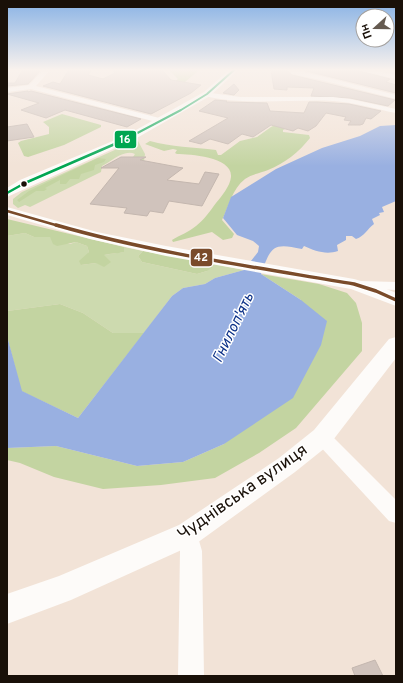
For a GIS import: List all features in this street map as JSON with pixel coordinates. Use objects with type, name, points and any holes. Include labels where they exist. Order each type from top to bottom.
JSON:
[{"type":"main road","points":[[7,188],[98,152],[160,121],[193,102]]},
{"type":"main road","points":[[7,193],[25,182]]},
{"type":"main road","points":[[7,211],[95,236],[166,251],[354,284],[376,291],[396,300]]},
{"type":"main road","name":"Чуднівська вулиця","points":[[7,608],[61,590],[188,534],[287,465],[322,437],[396,344]]},
{"type":"street","points":[[87,102],[160,121]]},
{"type":"street","points":[[354,102],[396,111]]},
{"type":"street","points":[[354,284],[396,286]]},
{"type":"street","points":[[322,437],[396,514]]},
{"type":"street","points":[[188,534],[191,551],[190,676]]},
{"type":"green space","points":[[62,114],[101,125],[101,127],[64,145],[28,157],[24,156],[18,143],[49,134],[49,127],[43,122]]},
{"type":"green space","points":[[287,119],[293,125],[283,130],[283,132],[309,135],[310,138],[301,148],[286,160],[268,170],[248,177],[237,188],[222,220],[234,234],[232,238],[223,240],[212,232],[173,242],[172,240],[193,228],[207,215],[227,187],[231,177],[230,170],[225,165],[210,158],[177,154],[175,153],[177,150],[173,149],[164,151],[145,144],[150,141],[174,146],[216,150],[218,155],[221,155],[240,141],[257,137],[271,127]]},
{"type":"green space","points":[[138,141],[145,154],[144,161],[137,160],[133,157],[135,154],[122,154],[102,166],[101,172],[30,207],[25,205],[18,208],[13,204],[13,199],[22,192],[128,144]]},
{"type":"green space","points":[[98,158],[106,159],[104,162],[95,165],[94,170],[81,174],[79,179],[70,179],[66,184],[60,184],[60,180],[45,188],[47,189],[44,191],[36,191],[19,202],[17,200],[29,191]]},
{"type":"green space","points":[[7,219],[124,247],[124,252],[104,255],[111,262],[104,267],[96,263],[81,265],[79,261],[89,252],[87,246],[76,242],[57,246],[53,244],[50,237],[34,237],[25,233],[7,236]]},
{"type":"green space","points":[[25,233],[34,237],[50,237],[70,244],[76,242],[87,246],[89,252],[81,265],[96,263],[103,255],[124,252],[124,247],[143,251],[138,256],[142,262],[197,274],[207,271],[209,263],[244,270],[215,278],[205,284],[183,288],[172,296],[144,333],[113,333],[83,313],[60,304],[7,311],[7,236]]},
{"type":"green space","points":[[143,251],[209,263],[212,267],[207,271],[197,274],[142,262],[138,256]]},
{"type":"green space","points":[[261,274],[319,284],[347,293],[356,303],[362,323],[362,351],[296,428],[259,453],[215,478],[161,485],[103,489],[54,477],[20,463],[7,460],[7,448],[56,446],[137,466],[183,462],[224,444],[301,300]]},
{"type":"green space","points":[[60,304],[83,313],[113,333],[144,333],[78,418],[21,391],[7,336],[7,311]]},
{"type":"water","name":"Гнилоп'ять","points":[[396,125],[396,201],[382,207],[384,212],[379,213],[380,215],[372,219],[374,224],[362,236],[356,239],[352,236],[346,236],[346,240],[337,245],[338,251],[329,253],[321,252],[304,246],[302,249],[284,246],[278,247],[270,252],[264,265],[261,274],[301,300],[327,321],[321,345],[293,398],[224,444],[183,462],[137,466],[56,446],[7,448],[7,336],[22,391],[78,418],[172,296],[183,288],[205,284],[215,278],[244,270],[258,252],[259,246],[253,241],[237,235],[223,218],[231,197],[276,169],[322,148],[360,136],[380,126]]},
{"type":"building","points":[[35,102],[74,102],[141,119],[127,127],[65,110],[46,118],[21,110],[39,103]]},
{"type":"building","points":[[104,102],[174,102],[151,114]]},
{"type":"building","points":[[212,102],[226,102],[267,103],[270,111],[304,113],[309,102],[317,102],[349,104],[381,111],[371,119],[366,118],[363,124],[360,125],[348,125],[351,121],[344,120],[346,117],[326,113],[316,126],[308,131],[298,128],[293,131],[271,125],[253,137],[242,134],[228,144],[210,139],[201,144],[189,141],[228,118],[199,111]]},
{"type":"building","points":[[368,102],[393,102],[388,106]]},
{"type":"building","points":[[27,124],[34,137],[7,141],[7,127]]},
{"type":"building","points":[[121,157],[146,157],[140,160],[183,168],[167,180],[199,184],[205,172],[219,174],[202,206],[169,201],[163,213],[150,211],[147,216],[124,213],[127,208],[90,204],[119,168],[101,168]]},
{"type":"building","points":[[375,660],[383,676],[355,676],[352,668]]},
{"type":"transit line","name":"16","points":[[7,193],[25,183],[131,137],[194,102]]},
{"type":"transit line","name":"42","points":[[7,211],[95,236],[166,251],[354,284],[376,291],[396,300]]}]
